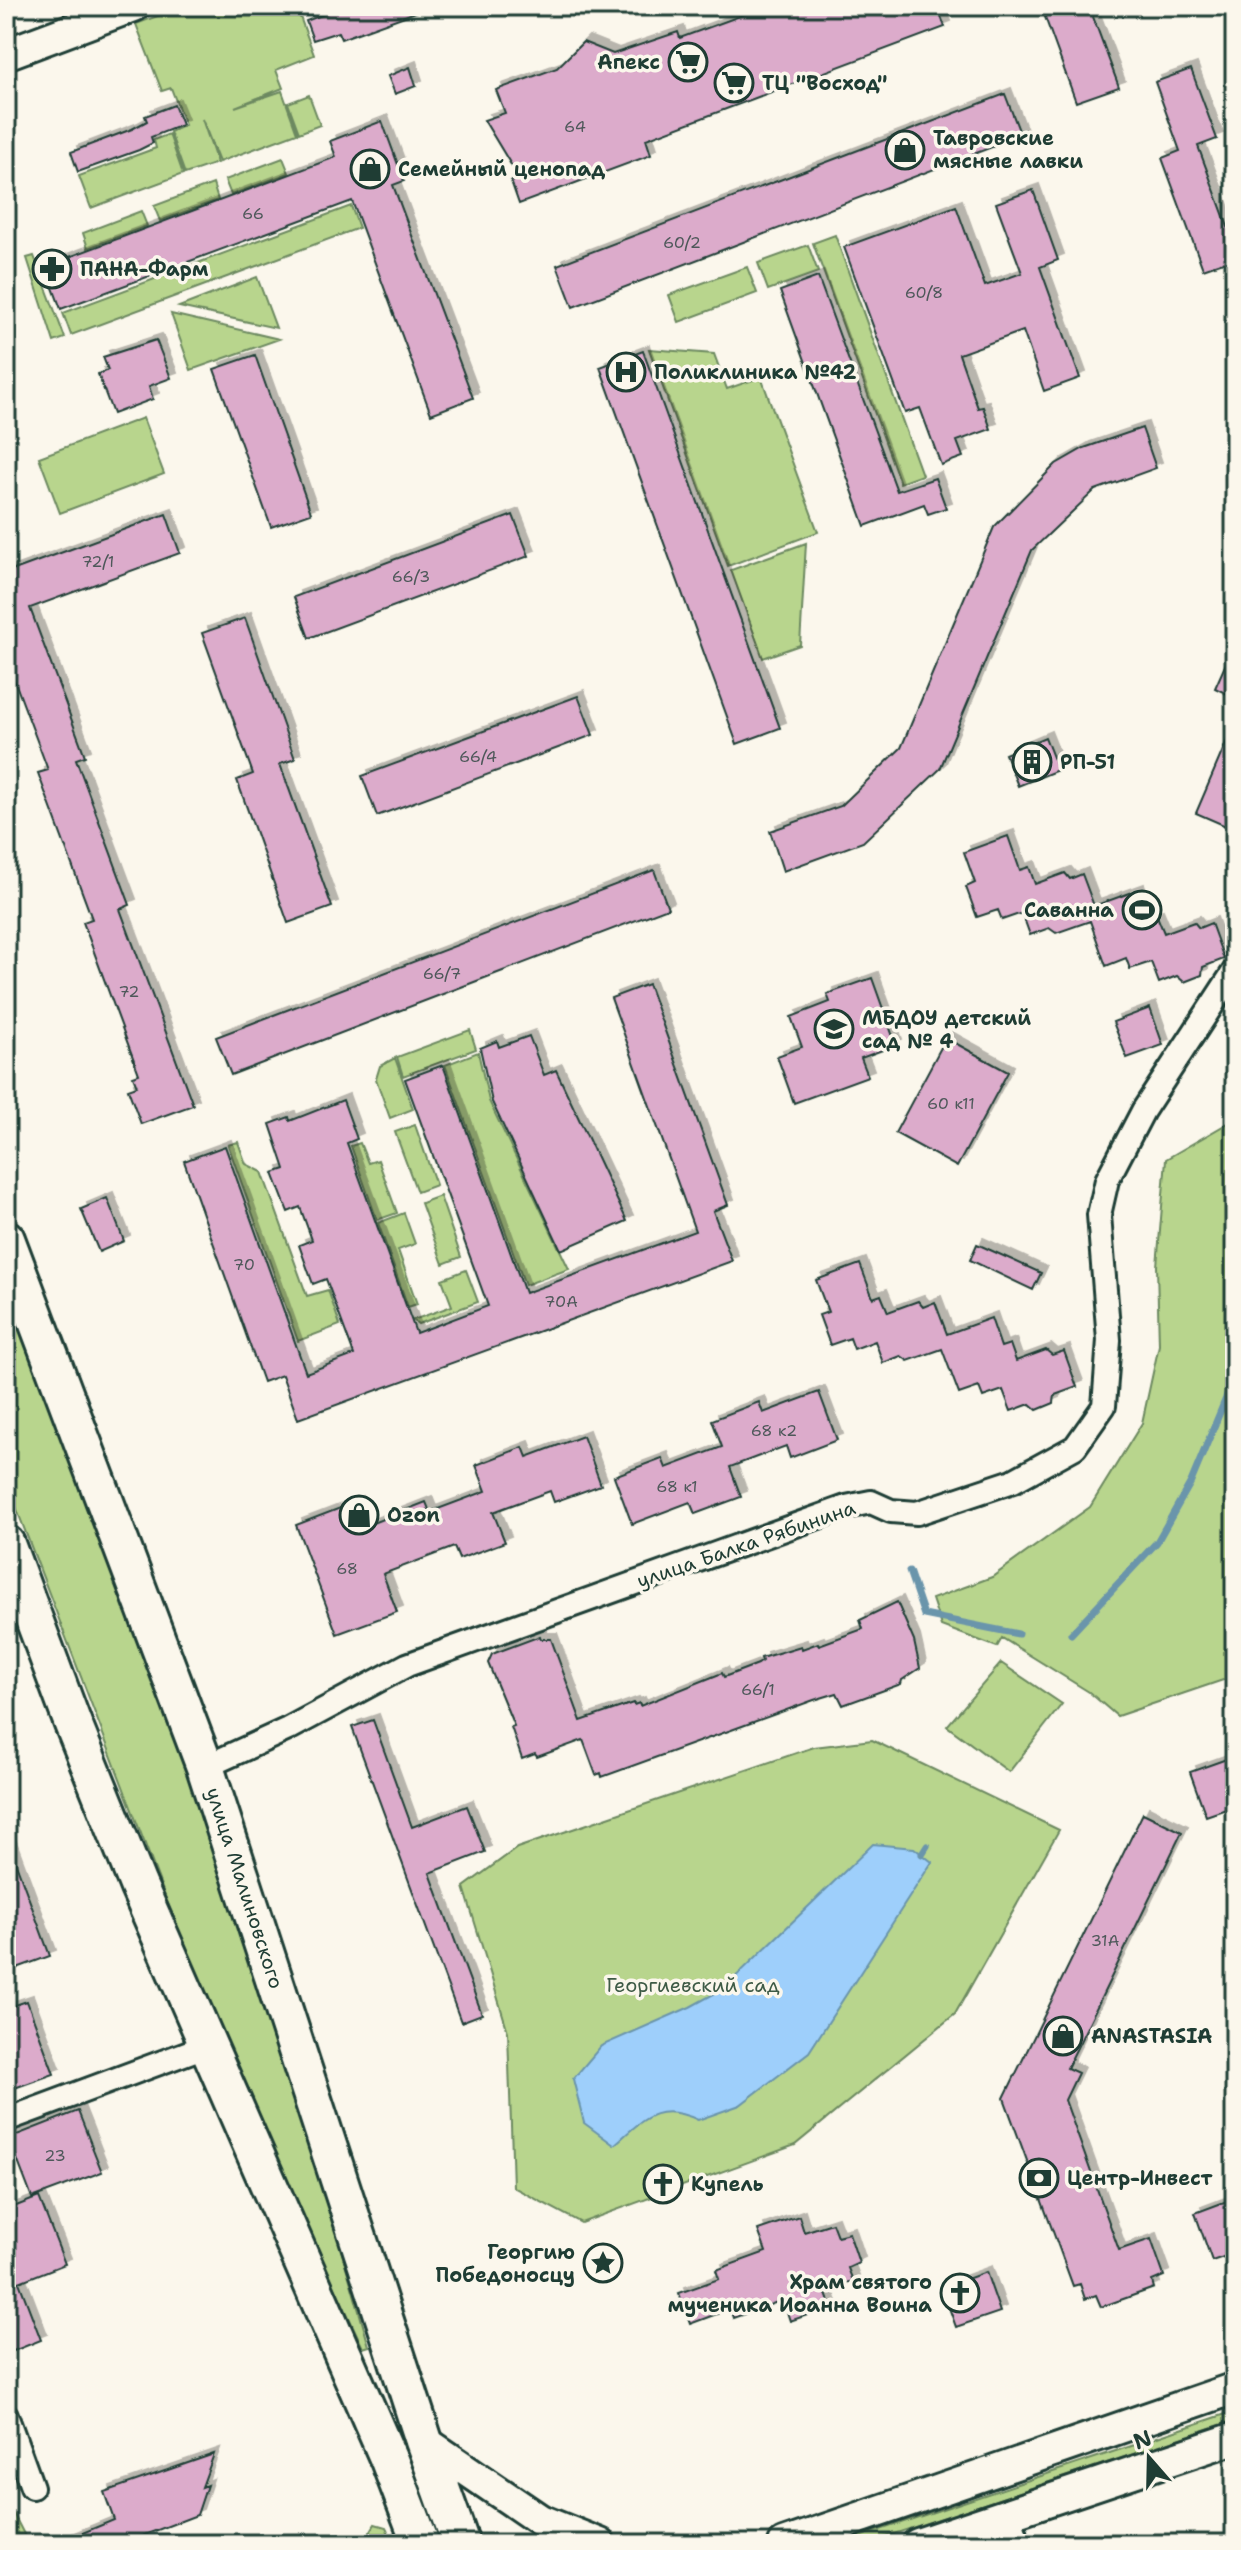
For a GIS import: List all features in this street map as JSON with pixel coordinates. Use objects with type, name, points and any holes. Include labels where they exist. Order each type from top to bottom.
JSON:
[{"type":"highway","name":"улица Малиновского","points":[[6,1239],[205,1767],[424,2441],[461,2544]]},
{"type":"highway","points":[[6,1544],[120,1841],[389,2460],[421,2544]]},
{"type":"main road","points":[[6,54],[134,6]]},
{"type":"main road","points":[[784,2544],[1235,2388]]},
{"type":"main road","points":[[918,2544],[1235,2438]]},
{"type":"main road","points":[[424,2441],[540,2520],[564,2544]]},
{"type":"main road","points":[[540,2520],[600,2544]]},
{"type":"street","name":"улица Балка Рябинина","points":[[205,1767],[299,1723],[407,1665],[846,1507],[871,1502],[891,1511],[917,1513],[1013,1481],[1075,1447],[1104,1406],[1109,1340],[1099,1215],[1107,1180],[1143,1111],[1235,970]]},
{"type":"street","points":[[6,2120],[208,2045]]},
{"type":"street","points":[[6,2415],[32,2487]]},
{"type":"street","points":[[1007,2514],[1017,2544]]},
{"type":"green space","points":[[184,6],[296,6],[314,55],[276,70],[283,88],[235,107],[282,91],[297,133],[219,162],[202,119],[217,163],[185,174],[170,132],[185,125],[171,88],[162,91],[136,24]]},
{"type":"green space","points":[[309,95],[320,125],[299,133],[288,103]]},
{"type":"green space","points":[[169,134],[183,174],[91,208],[79,176],[156,148],[154,140]]},
{"type":"green space","points":[[283,158],[289,173],[231,195],[225,180]]},
{"type":"green space","points":[[213,184],[218,200],[160,221],[154,206]]},
{"type":"green space","points":[[351,206],[359,228],[71,335],[63,313]]},
{"type":"green space","points":[[141,211],[147,226],[88,248],[83,233]]},
{"type":"green space","points":[[835,235],[922,475],[900,483],[813,243]]},
{"type":"green space","points":[[808,245],[818,272],[768,290],[758,263]]},
{"type":"green space","points":[[34,256],[65,338],[54,342],[27,258]]},
{"type":"green space","points":[[747,267],[757,293],[679,322],[669,295]]},
{"type":"green space","points":[[257,277],[276,328],[179,307]]},
{"type":"green space","points":[[171,314],[279,339],[191,370]]},
{"type":"green space","points":[[649,349],[714,354],[727,389],[761,377],[818,532],[728,566]]},
{"type":"green space","points":[[143,418],[164,474],[60,513],[39,457]]},
{"type":"green space","points":[[806,543],[800,645],[763,658],[731,570]]},
{"type":"green space","points":[[470,1030],[476,1049],[403,1076],[397,1057]]},
{"type":"green space","points":[[478,1052],[489,1101],[569,1269],[525,1285],[445,1065]]},
{"type":"green space","points":[[395,1058],[413,1109],[390,1118],[376,1079],[380,1066]]},
{"type":"green space","points":[[1235,1119],[1235,1676],[1117,1716],[1089,1692],[1002,1638],[997,1647],[941,1626],[932,1599],[992,1577],[1090,1507],[1142,1423],[1159,1345],[1157,1266],[1166,1159]]},
{"type":"green space","points":[[415,1125],[436,1185],[417,1192],[395,1132]]},
{"type":"green space","points":[[238,1142],[246,1164],[262,1172],[307,1296],[328,1290],[340,1325],[298,1341],[228,1145]]},
{"type":"green space","points":[[360,1143],[368,1163],[378,1160],[397,1213],[377,1220],[351,1146]]},
{"type":"green space","points":[[440,1196],[461,1257],[443,1264],[421,1203]]},
{"type":"green space","points":[[404,1213],[415,1244],[398,1250],[417,1304],[408,1307],[378,1223]]},
{"type":"green space","points":[[466,1270],[478,1302],[418,1324],[413,1320],[452,1306],[442,1279]]},
{"type":"green space","points":[[6,1287],[207,1826],[280,2048],[369,2346],[363,2348],[257,2117],[173,1917],[6,1481]]},
{"type":"green space","points":[[1001,1663],[1062,1704],[1009,1772],[947,1726]]},
{"type":"green space","name":"Георгиевский сад","points":[[872,1740],[1059,1830],[955,2014],[795,2145],[581,2223],[513,2187],[508,2032],[464,1887],[517,1848],[814,1747]]},
{"type":"green space","points":[[1235,2411],[1235,2420],[864,2544],[838,2544]]},
{"type":"green space","points":[[6,2506],[10,2507],[29,2544],[6,2544]]},
{"type":"green space","points":[[375,2524],[386,2527],[394,2544],[363,2544]]},
{"type":"water","points":[[873,1844],[914,1848],[932,1862],[809,2052],[740,2105],[698,2120],[672,2112],[661,2113],[643,2121],[614,2145],[584,2123],[573,2079],[601,2046],[723,1989]]},
{"type":"building","points":[[328,6],[427,8],[341,39],[338,32],[313,40],[306,21],[330,12]]},
{"type":"building","points":[[767,6],[937,6],[945,27],[646,139],[651,155],[519,204],[511,181],[519,178],[484,120],[505,113],[496,90],[557,68],[583,42],[613,54],[678,32],[680,38]]},
{"type":"building","points":[[1041,6],[1089,6],[1119,87],[1076,102]]},
{"type":"building","points":[[410,67],[416,86],[395,94],[388,76]]},
{"type":"building","points":[[1191,69],[1217,139],[1198,146],[1235,246],[1235,258],[1203,269],[1162,158],[1180,151],[1155,82]]},
{"type":"building","points":[[1005,94],[1021,136],[573,307],[557,265]]},
{"type":"building","points":[[174,105],[182,125],[151,137],[153,143],[139,150],[78,172],[71,152],[132,129],[147,121],[145,116]]},
{"type":"building","points":[[382,121],[404,181],[393,185],[473,398],[431,414],[352,201],[61,309],[45,266],[336,157],[330,141]]},
{"type":"building","points":[[1033,190],[1058,260],[1040,267],[1080,378],[1044,391],[1023,331],[959,354],[978,408],[983,407],[991,429],[957,441],[963,457],[941,465],[920,408],[905,413],[844,247],[956,206],[985,286],[1022,273],[996,203]]},
{"type":"building","points":[[818,277],[897,491],[935,478],[946,508],[928,514],[924,504],[865,526],[780,291]]},
{"type":"building","points":[[156,340],[171,378],[149,386],[153,399],[113,414],[98,374],[108,370],[103,357]]},
{"type":"building","points":[[643,351],[780,728],[737,744],[600,367]]},
{"type":"building","points":[[255,355],[311,513],[271,527],[214,369]]},
{"type":"building","points":[[1142,428],[1156,468],[1095,490],[1032,550],[940,769],[863,842],[783,871],[770,831],[841,806],[901,748],[994,527],[1056,464],[1084,448]]},
{"type":"building","points":[[166,514],[180,553],[30,608],[85,756],[76,759],[130,905],[120,909],[193,1105],[141,1124],[128,1089],[137,1086],[133,1076],[139,1074],[83,922],[92,919],[38,773],[48,770],[6,658],[6,573]]},
{"type":"building","points":[[513,515],[529,556],[309,638],[294,597]]},
{"type":"building","points":[[245,618],[295,759],[280,764],[332,907],[288,923],[237,780],[253,774],[202,633]]},
{"type":"building","points":[[1235,643],[1235,698],[1215,688]]},
{"type":"building","points":[[578,696],[593,735],[377,816],[362,776]]},
{"type":"building","points":[[1235,722],[1235,830],[1196,813]]},
{"type":"building","name":"РП-51","points":[[1045,737],[1058,770],[1018,786],[1005,754]]},
{"type":"building","points":[[1008,836],[1020,870],[1029,867],[1035,884],[1065,873],[1070,879],[1082,874],[1094,906],[1138,890],[1149,919],[1157,916],[1164,933],[1194,922],[1199,928],[1211,923],[1224,959],[1203,967],[1202,975],[1184,982],[1177,976],[1159,983],[1151,962],[1130,969],[1126,958],[1106,966],[1090,921],[1056,933],[1049,928],[1030,935],[1022,913],[1002,920],[998,910],[977,917],[966,887],[975,883],[964,852]]},
{"type":"building","points":[[654,870],[668,908],[231,1075],[216,1037]]},
{"type":"building","points":[[872,978],[896,1045],[861,1058],[868,1076],[794,1103],[777,1056],[802,1047],[791,1017],[830,1002],[827,994]]},
{"type":"building","points":[[648,984],[728,1205],[713,1211],[732,1261],[298,1419],[282,1375],[263,1382],[184,1161],[225,1146],[306,1373],[354,1355],[326,1279],[313,1284],[299,1245],[312,1240],[300,1207],[288,1212],[273,1173],[285,1169],[270,1124],[289,1117],[290,1121],[343,1100],[357,1139],[347,1143],[416,1333],[488,1306],[405,1079],[443,1065],[525,1293],[695,1231],[611,998]]},
{"type":"building","points":[[1150,1008],[1163,1045],[1127,1058],[1113,1022]]},
{"type":"building","points":[[529,1036],[544,1075],[556,1070],[627,1221],[561,1250],[492,1102],[480,1048],[497,1041],[499,1047]]},
{"type":"building","points":[[946,1038],[1008,1072],[957,1167],[895,1133]]},
{"type":"building","points":[[107,1198],[124,1241],[99,1252],[81,1209]]},
{"type":"building","points":[[977,1244],[1041,1273],[1033,1290],[970,1260]]},
{"type":"building","points":[[860,1264],[873,1298],[881,1295],[888,1312],[918,1301],[923,1307],[935,1302],[947,1334],[991,1318],[1001,1347],[1010,1344],[1016,1361],[1046,1350],[1052,1355],[1064,1351],[1077,1387],[1055,1395],[1054,1403],[1037,1410],[1030,1404],[1011,1411],[1003,1390],[983,1397],[979,1387],[959,1394],[942,1349],[908,1361],[901,1356],[883,1363],[875,1341],[854,1349],[850,1338],[830,1345],[819,1315],[828,1312],[816,1280]]},
{"type":"building","points":[[819,1392],[837,1440],[790,1458],[786,1446],[730,1467],[741,1497],[695,1514],[690,1502],[632,1524],[614,1476],[662,1458],[666,1468],[722,1447],[712,1420],[759,1402],[763,1413]]},
{"type":"building","points":[[583,1436],[601,1485],[554,1502],[550,1491],[493,1512],[505,1542],[459,1559],[454,1547],[383,1574],[397,1612],[337,1634],[296,1525],[356,1502],[365,1526],[426,1502],[430,1512],[486,1491],[476,1465],[523,1447],[527,1457]]},
{"type":"building","points":[[897,1602],[914,1641],[920,1668],[902,1680],[901,1684],[843,1705],[837,1693],[814,1700],[602,1777],[601,1773],[596,1775],[583,1740],[537,1757],[535,1754],[522,1759],[511,1727],[514,1726],[488,1663],[492,1654],[540,1636],[541,1639],[551,1639],[581,1721],[633,1703],[640,1706],[722,1673],[724,1677],[758,1664],[761,1658],[801,1646],[802,1649],[819,1645],[863,1629],[860,1620]]},
{"type":"building","points":[[373,1720],[412,1827],[467,1806],[485,1852],[430,1873],[482,2014],[461,2022],[352,1727]]},
{"type":"building","points":[[1235,1756],[1235,1806],[1206,1816],[1190,1772]]},
{"type":"building","points":[[1143,1813],[1182,1832],[1067,2068],[1078,2073],[1065,2100],[1119,2250],[1151,2239],[1164,2276],[1152,2281],[1154,2288],[1101,2307],[1096,2295],[1085,2299],[1080,2284],[1073,2286],[1004,2098]]},
{"type":"building","points":[[6,1842],[50,1956],[6,1972]]},
{"type":"building","points":[[27,2001],[54,2074],[6,2091],[6,2008]]},
{"type":"building","points":[[78,2111],[102,2172],[32,2198],[9,2138]]},
{"type":"building","points":[[39,2197],[65,2264],[19,2282],[41,2340],[6,2354],[6,2210]]},
{"type":"building","points":[[1235,2198],[1235,2253],[1212,2261],[1195,2213]]},
{"type":"building","points":[[799,2216],[804,2232],[832,2223],[837,2236],[849,2233],[859,2263],[848,2268],[853,2281],[825,2291],[831,2307],[790,2321],[783,2300],[733,2318],[730,2309],[690,2324],[679,2293],[719,2279],[716,2270],[766,2252],[758,2230]]},
{"type":"building","points":[[986,2272],[1000,2312],[956,2327],[942,2288]]},
{"type":"building","points":[[214,2454],[202,2487],[207,2485],[197,2515],[121,2544],[56,2544],[114,2520],[104,2492]]},
{"type":"waterway","points":[[1071,1634],[1157,1542],[1191,1482],[1226,1398],[1235,1366]]},
{"type":"waterway","points":[[909,1571],[924,1615],[1018,1634]]},
{"type":"waterway","points":[[922,1854],[927,1846]]},
{"type":"place","name":"Апекс","points":[[688,62]]},
{"type":"place","name":"ТЦ \"Восход\"","points":[[734,83]]},
{"type":"place","name":"Тавровские мясные лавки","points":[[905,150]]},
{"type":"place","name":"Семейный ценопад","points":[[370,169]]},
{"type":"place","name":"ПАНА-Фарм","points":[[52,269]]},
{"type":"place","name":"Поликлиника №42","points":[[626,372]]},
{"type":"place","name":"РП-51","points":[[1032,762]]},
{"type":"place","name":"Саванна","points":[[1142,910]]},
{"type":"place","name":"МБДОУ детский сад № 4","points":[[834,1029]]},
{"type":"place","name":"Ozon","points":[[359,1515]]},
{"type":"place","name":"ANASTASIA","points":[[1063,2036]]},
{"type":"place","name":"Центр-Инвест","points":[[1039,2178]]},
{"type":"place","name":"Купель","points":[[663,2184]]},
{"type":"place","name":"Георгию Победоносцу","points":[[603,2263]]},
{"type":"place","name":"Храм святого мученика Иоанна Воина","points":[[960,2293]]}]
